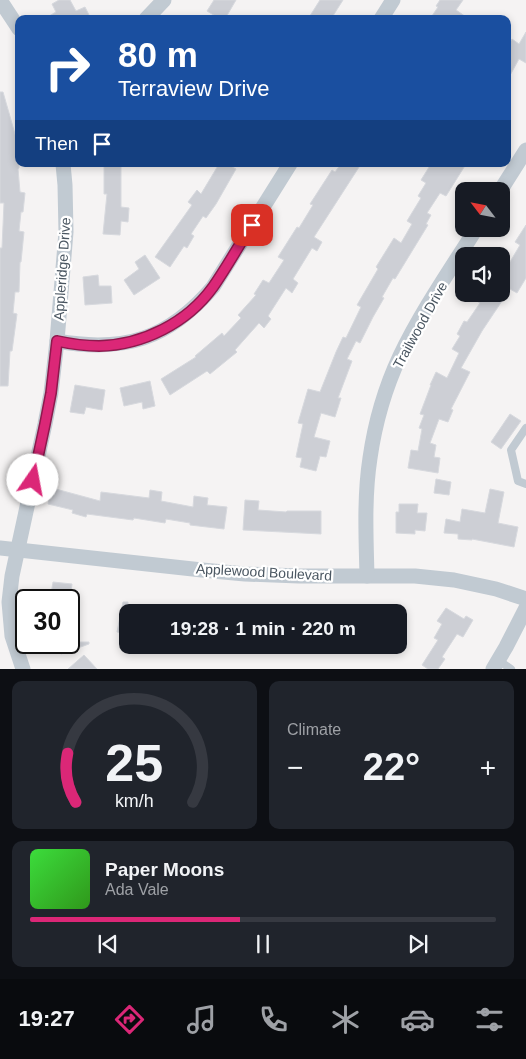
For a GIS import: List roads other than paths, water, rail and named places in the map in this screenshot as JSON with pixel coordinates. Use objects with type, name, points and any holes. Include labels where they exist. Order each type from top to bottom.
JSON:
[{"type":"street","points":[[0,0],[15,23]]},
{"type":"street","points":[[150,15],[164,0]]},
{"type":"street","points":[[384,15],[393,0]]},
{"type":"street","points":[[506,182],[526,150]]},
{"type":"street","name":"Appleridge Drive","points":[[24,669],[12,636],[9,602],[12,576],[51,393],[66,232],[66,192],[63,167]]},
{"type":"street","points":[[57,341],[98,346],[127,342],[155,334],[190,312],[213,286],[288,167]]},
{"type":"street","name":"Trailwood Drive","points":[[367,576],[367,479],[381,407],[390,380],[405,348],[422,316],[470,238]]},
{"type":"street","name":"Applewood Boulevard","points":[[0,548],[245,574],[416,576],[454,580],[496,589],[526,599]]},
{"type":"street","points":[[495,665],[526,608]]},
{"type":"lane","points":[[526,428],[511,450],[518,481],[526,484]]},
{"type":"lane","points":[[495,665],[511,669]]}]
